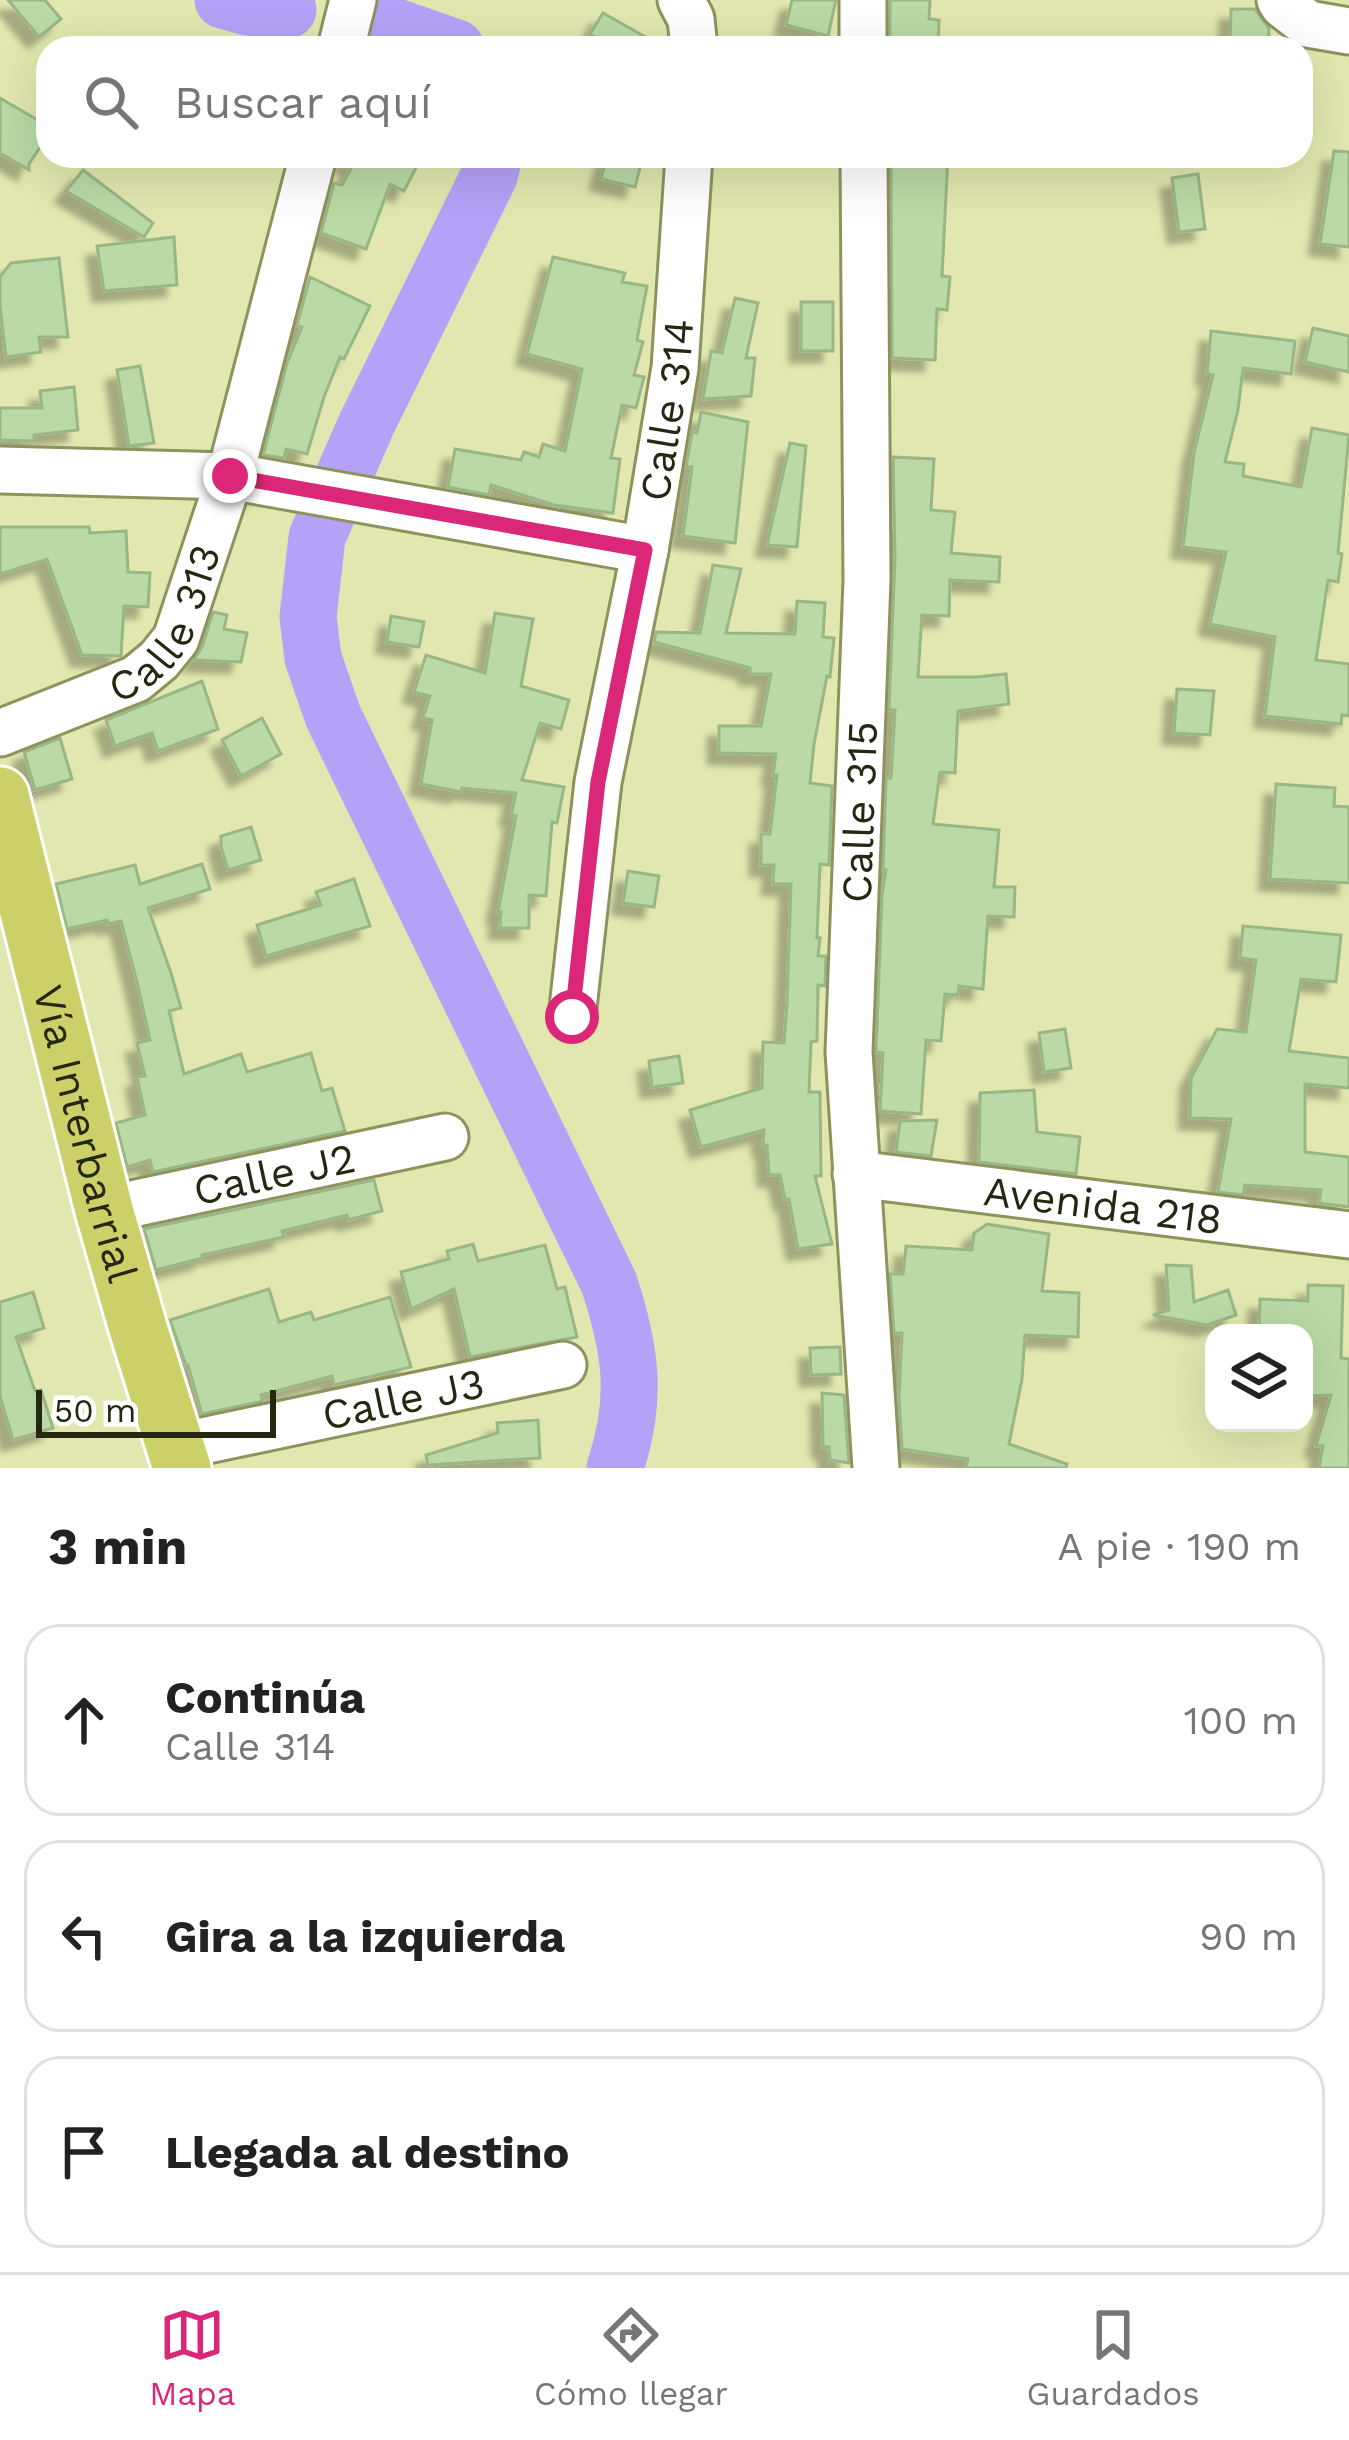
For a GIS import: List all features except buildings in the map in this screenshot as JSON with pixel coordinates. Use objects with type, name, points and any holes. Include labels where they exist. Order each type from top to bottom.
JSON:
[{"type":"main road","name":"Vía Interbarrial","points":[[0,796],[104,1210],[178,1458]]},
{"type":"street","points":[[343,36],[353,0]]},
{"type":"street","points":[[863,0],[863,36]]},
{"type":"street","name":"Calle 313","points":[[0,733],[136,679],[176,638],[230,476],[310,168]]},
{"type":"street","name":"Calle 314","points":[[572,1017],[598,782],[645,550],[675,368],[688,168]]},
{"type":"street","name":"Calle 315","points":[[864,168],[867,580],[849,1052],[876,1468]]},
{"type":"street","points":[[0,470],[230,476],[645,550]]},
{"type":"street","name":"Calle J2","points":[[104,1210],[445,1137]]},
{"type":"street","name":"Avenida 218","points":[[856,1174],[1349,1235]]},
{"type":"street","name":"Calle J3","points":[[178,1458],[563,1365]]},
{"type":"waterway","points":[[223,0],[288,10]]},
{"type":"waterway","points":[[382,22],[422,36]]},
{"type":"waterway","points":[[491,168],[317,537],[308,617],[313,658],[333,716],[609,1283],[629,1375],[627,1419],[615,1468]]},
{"type":"route","points":[[230,476],[645,550],[598,782],[572,1017]]}]
